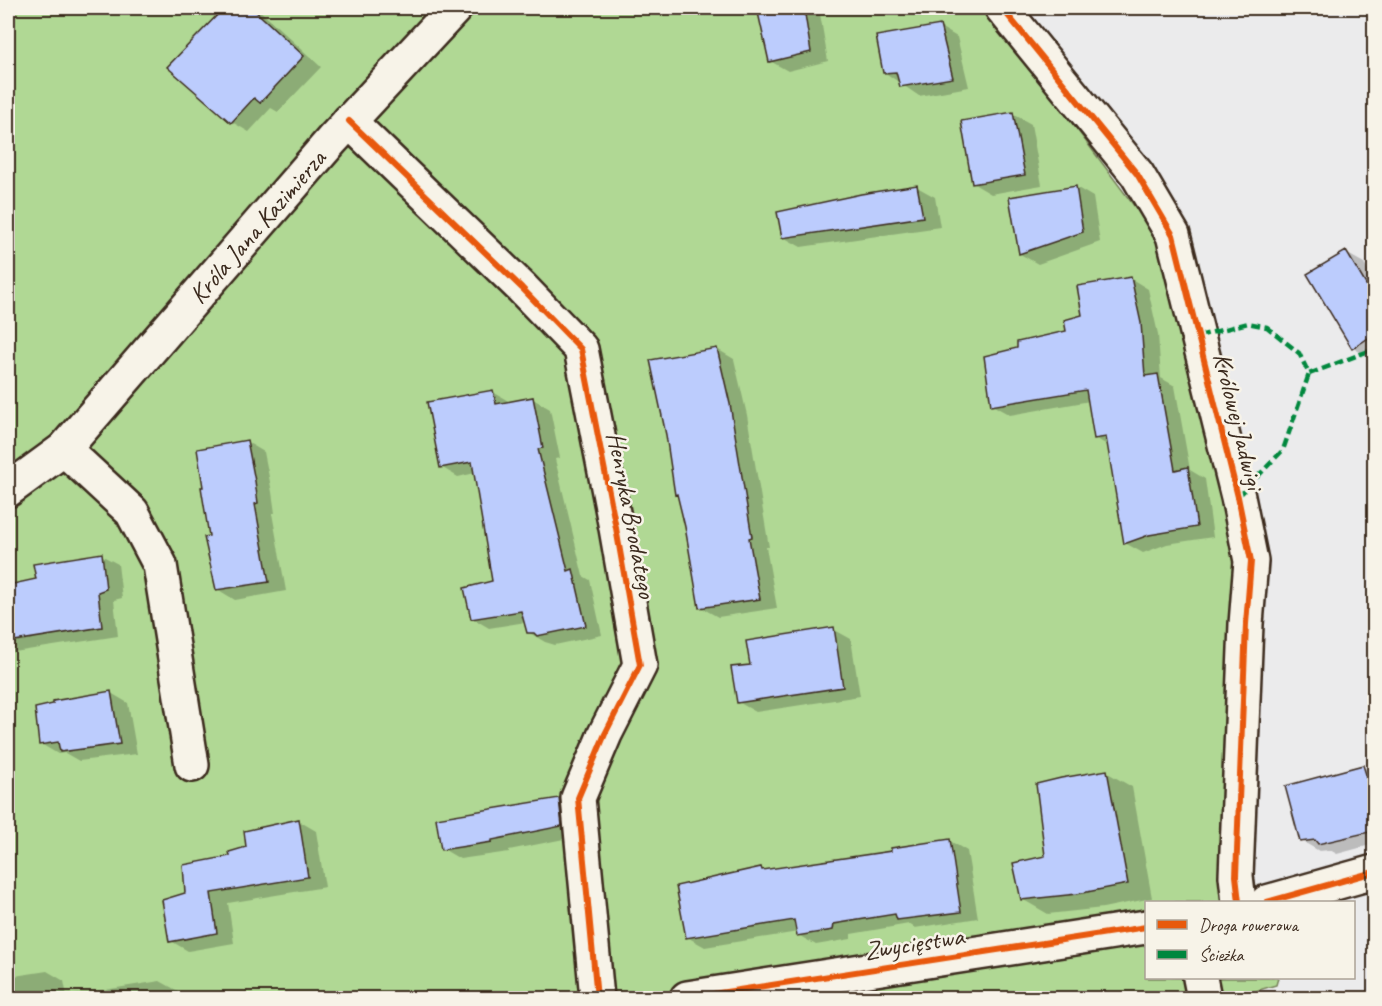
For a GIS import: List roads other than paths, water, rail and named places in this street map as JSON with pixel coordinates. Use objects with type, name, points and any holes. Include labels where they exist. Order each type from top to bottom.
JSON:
[{"type":"street","name":"Króla Jana Kazimierza","points":[[8,490],[64,449],[349,121],[455,8]]},
{"type":"street","name":"Królowej Jadwigi","points":[[1002,8],[1137,174],[1173,235],[1238,497],[1251,561],[1246,624],[1236,876],[1239,901]]},
{"type":"street","name":"Henryka Brodatego","points":[[349,121],[522,288],[580,349],[616,528],[640,665],[605,734],[578,798],[597,999]]},
{"type":"street","points":[[64,449],[132,512],[160,565],[192,765]]},
{"type":"street","points":[[1274,901],[1366,875]]},
{"type":"street","name":"Zwycięstwa","points":[[687,999],[1145,927]]},
{"type":"street","points":[[1200,979],[1204,999]]}]
